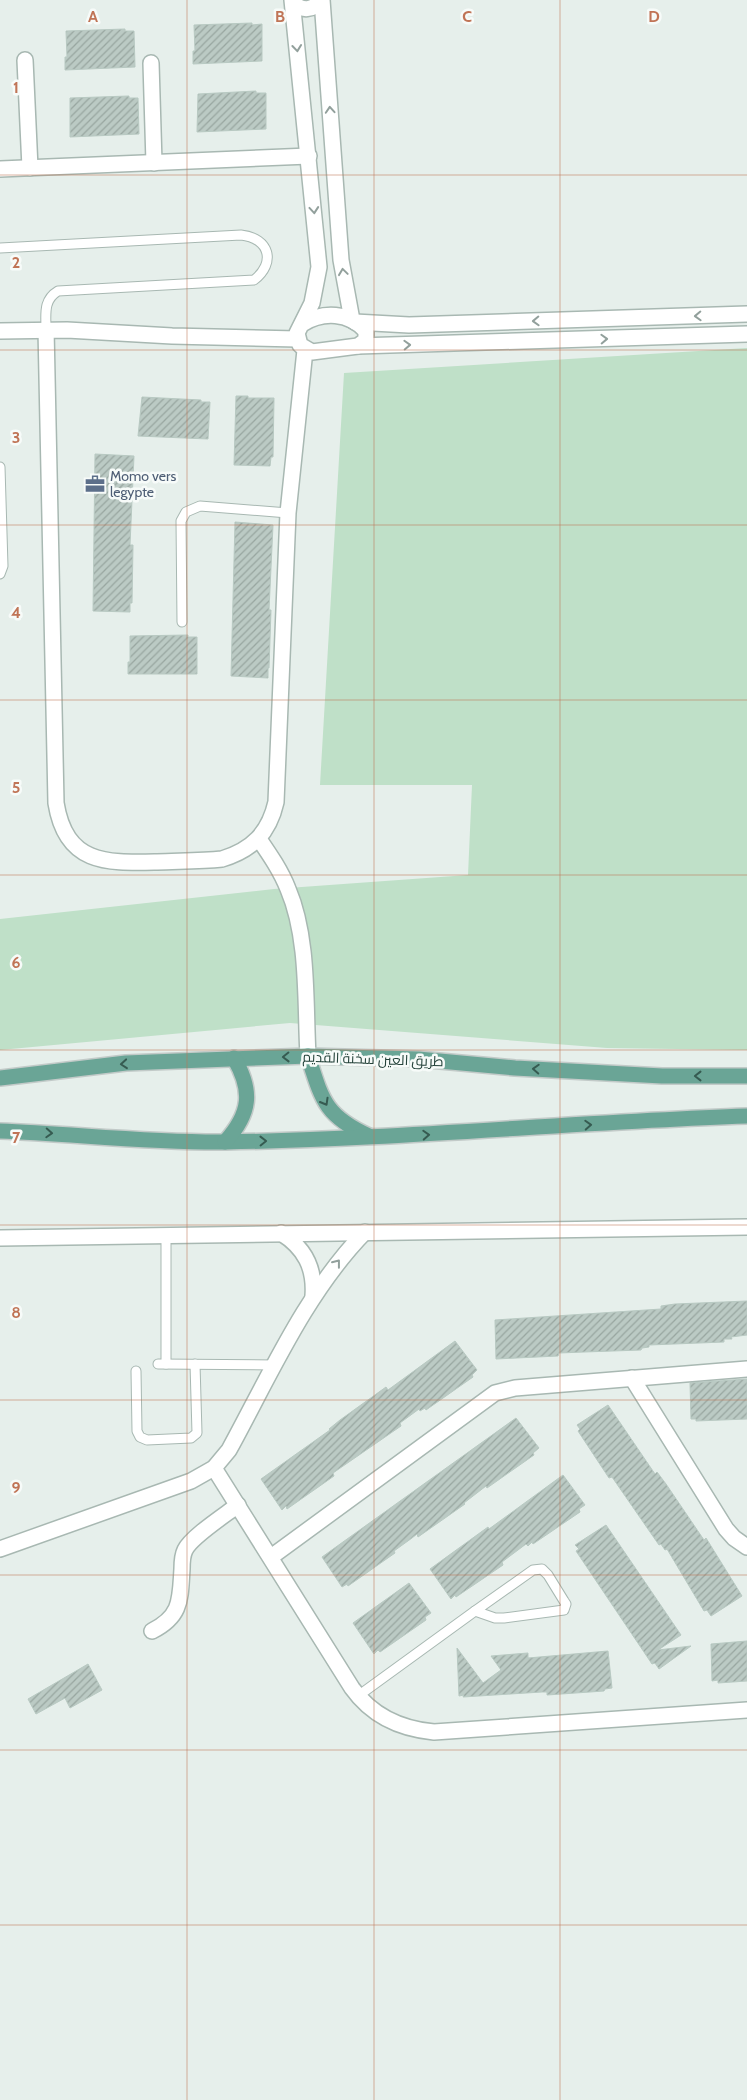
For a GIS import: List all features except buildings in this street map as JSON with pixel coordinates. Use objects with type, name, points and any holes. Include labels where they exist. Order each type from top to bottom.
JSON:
[{"type":"main road","name":"طريق العين سخنة القديم","points":[[0,1078],[126,1063],[308,1056],[418,1059],[515,1068],[662,1076],[747,1076]]},
{"type":"main road","points":[[308,1056],[323,1100],[334,1115],[349,1127],[371,1138]]},
{"type":"main road","points":[[225,1142],[238,1128],[246,1111],[247,1092],[243,1074],[234,1058]]},
{"type":"main road","points":[[0,1131],[225,1142],[371,1138],[747,1116]]},
{"type":"street","points":[[292,2],[305,9],[313,8],[322,0]]},
{"type":"street","points":[[322,0],[341,260],[354,321],[366,331],[367,335],[363,344],[358,346]]},
{"type":"street","points":[[46,329],[56,803],[62,827],[69,838],[88,855],[112,862],[222,859],[242,852],[258,839],[267,828],[276,802],[288,513],[301,337],[314,297],[319,267],[292,2]]},
{"type":"street","points":[[25,60],[30,168]]},
{"type":"street","points":[[151,63],[154,163]]},
{"type":"street","points":[[0,169],[309,156]]},
{"type":"street","points":[[0,331],[46,329],[172,336],[301,337],[319,316],[340,316],[354,321],[409,325],[747,314]]},
{"type":"street","points":[[301,337],[312,352],[358,346],[747,334]]},
{"type":"street","points":[[258,839],[277,865],[289,890],[296,914],[304,966],[308,1056]]},
{"type":"street","points":[[0,1238],[747,1227]]},
{"type":"street","points":[[0,1549],[191,1481],[214,1468],[229,1450],[313,1296],[337,1262],[365,1232]]},
{"type":"street","points":[[281,1234],[290,1239],[305,1255],[313,1275],[313,1296]]},
{"type":"street","points":[[271,1557],[495,1393],[515,1388],[747,1369]]},
{"type":"street","points":[[632,1378],[726,1529],[734,1538],[747,1547]]},
{"type":"street","points":[[214,1468],[358,1696],[376,1713],[398,1725],[434,1732],[747,1710]]},
{"type":"street","points":[[152,1631],[164,1625],[174,1615],[179,1603],[182,1557],[187,1546],[238,1505]]},
{"type":"lane","points":[[0,248],[241,235],[252,236],[262,242],[267,252],[268,263],[263,273],[254,280],[58,291],[52,295],[46,306],[46,329]]},
{"type":"lane","points":[[0,467],[3,566],[0,574]]},
{"type":"lane","points":[[182,622],[181,522],[186,512],[195,506],[200,506],[288,513]]},
{"type":"lane","points":[[166,1235],[162,1364],[276,1364]]},
{"type":"lane","points":[[136,1371],[137,1431],[140,1437],[147,1440],[192,1438],[197,1433],[195,1364]]},
{"type":"lane","points":[[358,1696],[533,1570],[542,1570],[548,1575],[566,1604],[564,1610],[560,1612],[513,1618],[495,1618],[475,1612]]},
{"type":"green space","points":[[747,348],[747,1050],[607,1048],[290,1023],[0,1050],[0,919],[274,889],[468,875],[472,785],[320,785],[344,373]]},
{"type":"place","name":"Momo vers legypte","points":[[95,484]]}]
